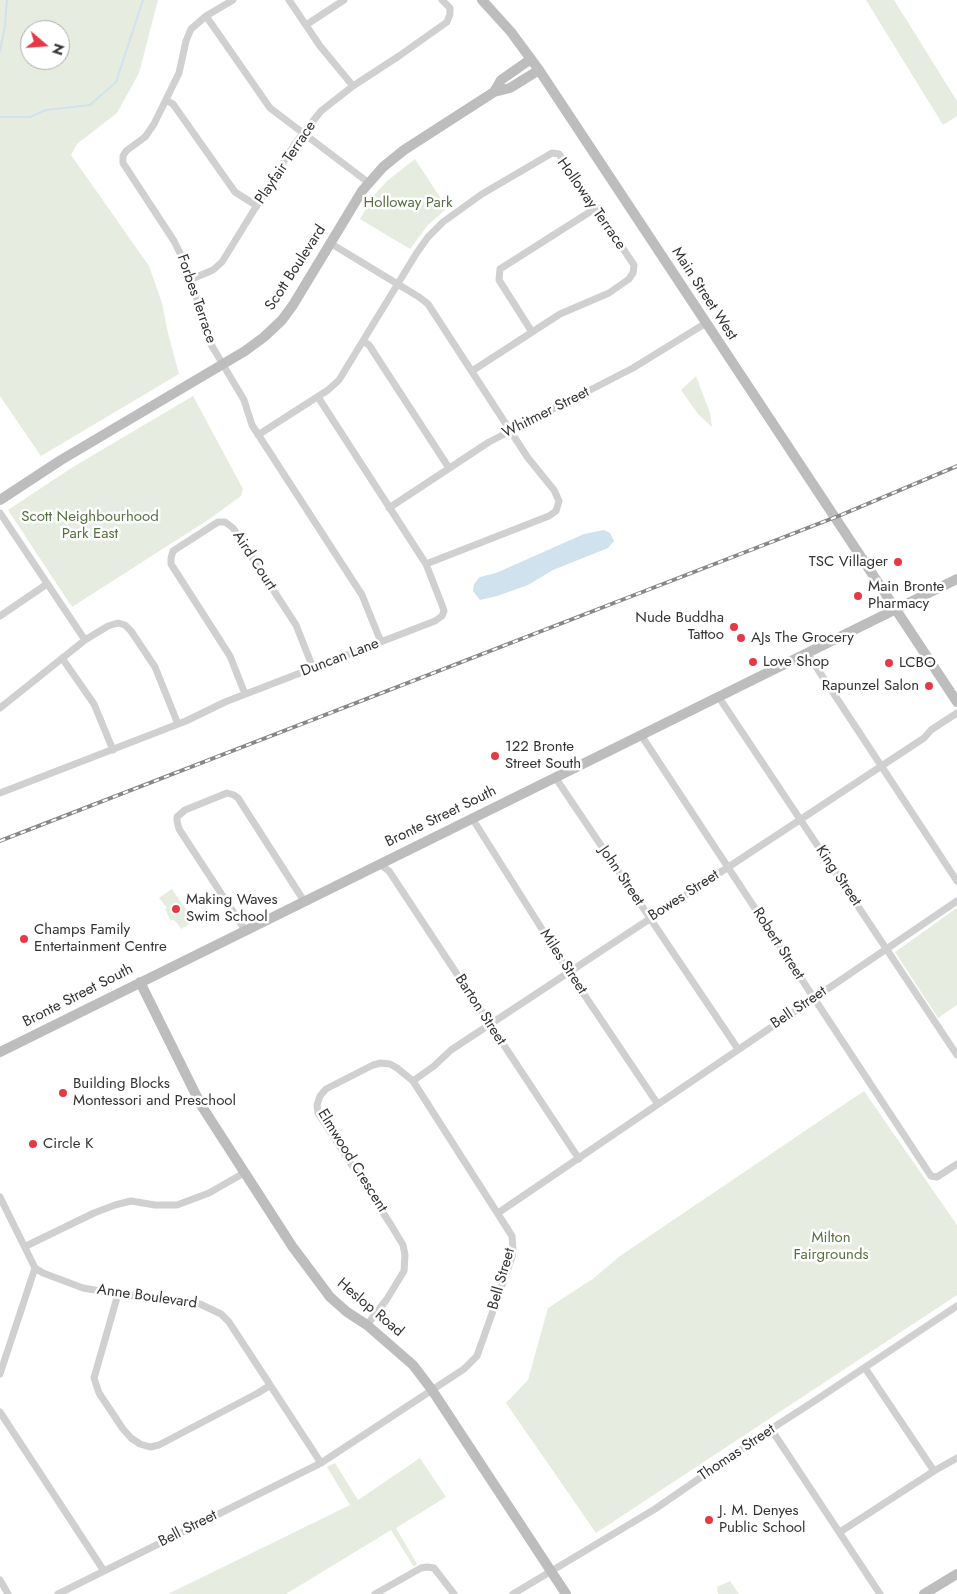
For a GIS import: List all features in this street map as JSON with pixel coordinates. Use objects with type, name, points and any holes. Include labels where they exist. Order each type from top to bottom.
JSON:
[{"type":"main road","name":"Main Street West","points":[[482,0],[511,32],[539,70],[957,702]]},
{"type":"main road","name":"Scott Boulevard","points":[[494,92],[501,80],[531,60]]},
{"type":"main road","name":"Scott Boulevard","points":[[0,500],[60,460],[259,341],[282,320],[369,183],[395,157],[494,92],[510,88],[539,70]]},
{"type":"main road","name":"Bronte Street South","points":[[0,1052],[957,579]]},
{"type":"main road","name":"Heslop Road","points":[[140,982],[201,1105],[292,1246],[330,1297],[347,1312],[367,1325],[413,1365],[432,1390],[566,1594]]},
{"type":"main road","points":[[924,1594],[957,1574]]},
{"type":"street","name":"Forbes Terrace","points":[[233,0],[206,16],[189,33],[179,73],[166,100],[149,132],[126,151],[123,156],[123,163],[174,241],[192,279],[208,337],[244,400],[252,425],[362,595],[381,642]]},
{"type":"street","points":[[289,0],[320,46],[353,86]]},
{"type":"street","points":[[306,25],[344,0]]},
{"type":"street","name":"Playfair Terrace","points":[[192,279],[213,270],[222,262],[302,134],[322,112],[353,86],[447,22],[450,8],[442,0]]},
{"type":"street","points":[[206,16],[270,108],[369,183]]},
{"type":"street","points":[[166,100],[173,104],[228,184],[235,192],[257,206]]},
{"type":"street","name":"Holloway Terrace","points":[[258,435],[318,397],[339,380],[422,246],[436,228],[451,215],[482,194],[552,153],[559,154],[634,265],[632,276],[604,296],[564,312],[472,371]]},
{"type":"street","points":[[532,332],[499,280],[500,269],[596,208]]},
{"type":"street","points":[[330,243],[428,304],[528,458],[557,496],[559,504],[556,511],[549,516],[426,564]]},
{"type":"street","name":"Whitmer Street","points":[[389,508],[489,442],[633,368],[706,323]]},
{"type":"street","points":[[363,341],[369,345],[449,468]]},
{"type":"street","name":"Duncan Lane","points":[[0,793],[178,724],[245,694],[435,621],[442,616],[444,611],[426,564],[318,397]]},
{"type":"street","points":[[0,513],[85,640]]},
{"type":"street","name":"Aird Court","points":[[245,694],[230,656],[171,564],[174,552],[218,522],[226,522],[231,525],[296,625],[313,668]]},
{"type":"street","points":[[0,616],[47,584]]},
{"type":"street","points":[[0,708],[85,640],[112,624],[118,623],[125,625],[130,631],[157,670],[178,724]]},
{"type":"street","points":[[808,653],[957,881]]},
{"type":"street","points":[[62,658],[94,704],[112,750]]},
{"type":"street","name":"King Street","points":[[718,696],[957,1055]]},
{"type":"street","name":"Bowes Street","points":[[413,1081],[434,1066],[451,1050],[924,738],[931,730],[957,713]]},
{"type":"street","name":"Robert Street","points":[[640,735],[931,1176],[939,1176],[957,1164]]},
{"type":"street","name":"John Street","points":[[555,777],[738,1049]]},
{"type":"street","points":[[245,930],[179,829],[176,821],[177,817],[185,810],[226,794],[237,797],[304,901]]},
{"type":"street","name":"Miles Street","points":[[472,818],[569,972],[657,1104]]},
{"type":"street","name":"Barton Street","points":[[379,864],[389,871],[579,1159]]},
{"type":"street","name":"Bell Street","points":[[58,1594],[321,1463],[464,1369],[474,1360],[480,1350],[514,1249],[512,1236],[498,1213],[957,901]]},
{"type":"street","name":"Elmwood Crescent","points":[[367,1325],[387,1299],[404,1271],[405,1255],[403,1245],[391,1225],[318,1113],[317,1105],[320,1096],[326,1090],[373,1065],[381,1063],[390,1064],[404,1072],[413,1081],[498,1213]]},
{"type":"street","points":[[26,1246],[94,1213],[115,1205],[131,1201],[156,1205],[177,1205],[209,1193],[244,1172]]},
{"type":"street","points":[[0,1197],[26,1246],[35,1268],[0,1374]]},
{"type":"street","name":"Anne Boulevard","points":[[35,1268],[43,1273],[83,1288],[200,1304],[221,1314],[229,1322],[321,1463]]},
{"type":"street","points":[[118,1294],[94,1378],[99,1393],[123,1428],[131,1438],[140,1444],[150,1447],[159,1445],[258,1394],[269,1386]]},
{"type":"street","name":"Thomas Street","points":[[513,1594],[550,1570],[655,1509],[771,1429],[957,1306]]},
{"type":"street","points":[[865,1368],[934,1471]]},
{"type":"street","points":[[0,1412],[104,1571]]},
{"type":"street","points":[[771,1429],[880,1594]]},
{"type":"street","points":[[840,1532],[957,1458]]},
{"type":"street","points":[[375,1594],[421,1568],[427,1567],[434,1568],[454,1594]]},
{"type":"street","points":[[0,1580],[8,1594]]},
{"type":"green space","points":[[0,0],[158,0],[139,73],[117,113],[77,144],[71,155],[149,266],[162,303],[179,374],[41,456],[0,396]]},
{"type":"green space","points":[[866,0],[894,0],[957,101],[957,116],[943,125]]},
{"type":"green space","name":"Holloway Park","points":[[415,159],[447,208],[427,226],[410,249],[360,219],[374,195],[387,181]]},
{"type":"green space","points":[[696,376],[710,413],[712,427],[698,414],[681,390]]},
{"type":"green space","name":"Scott Neighbourhood Park East","points":[[193,396],[243,489],[241,496],[211,518],[72,607],[8,510],[73,467]]},
{"type":"green space","name":"Making Waves Swim School","points":[[172,889],[194,921],[181,929],[177,923],[173,920],[171,921],[165,909],[167,908],[159,898]]},
{"type":"green space","points":[[957,908],[957,1005],[938,1018],[895,952]]},
{"type":"green space","name":"Milton Fairgrounds","points":[[864,1091],[957,1225],[957,1295],[596,1533],[506,1403],[528,1380],[548,1308],[594,1278],[620,1256]]},
{"type":"green space","points":[[420,1458],[446,1497],[396,1528],[417,1564],[414,1567],[391,1530],[286,1594],[168,1594],[350,1505],[327,1467],[335,1463],[358,1500]]},
{"type":"green space","points":[[730,1581],[739,1594],[718,1594],[717,1587]]},
{"type":"water","points":[[604,530],[610,533],[614,541],[608,548],[553,570],[528,585],[497,596],[480,600],[473,591],[474,584],[480,577],[496,573],[584,534]]},
{"type":"waterway","points":[[0,51],[5,26],[7,0]]},
{"type":"waterway","points":[[0,117],[30,117],[46,110],[90,105],[116,82],[143,0]]},
{"type":"railway","points":[[0,841],[841,515],[957,466]]},
{"type":"place","name":"TSC Villager","points":[[898,562]]},
{"type":"place","name":"Main Bronte Pharmacy","points":[[858,596]]},
{"type":"place","name":"Nude Buddha Tattoo","points":[[734,627]]},
{"type":"place","name":"AJs The Grocery","points":[[741,638]]},
{"type":"place","name":"Love Shop","points":[[753,662]]},
{"type":"place","name":"LCBO","points":[[889,663]]},
{"type":"place","name":"Rapunzel Salon","points":[[929,686]]},
{"type":"place","name":"122 Bronte Street South","points":[[495,756]]},
{"type":"place","name":"Making Waves Swim School","points":[[176,909]]},
{"type":"place","name":"Champs Family Entertainment Centre","points":[[24,939]]},
{"type":"place","name":"Building Blocks Montessori and Preschool","points":[[63,1093]]},
{"type":"place","name":"Circle K","points":[[33,1144]]},
{"type":"place","name":"J. M. Denyes Public School","points":[[709,1520]]}]
